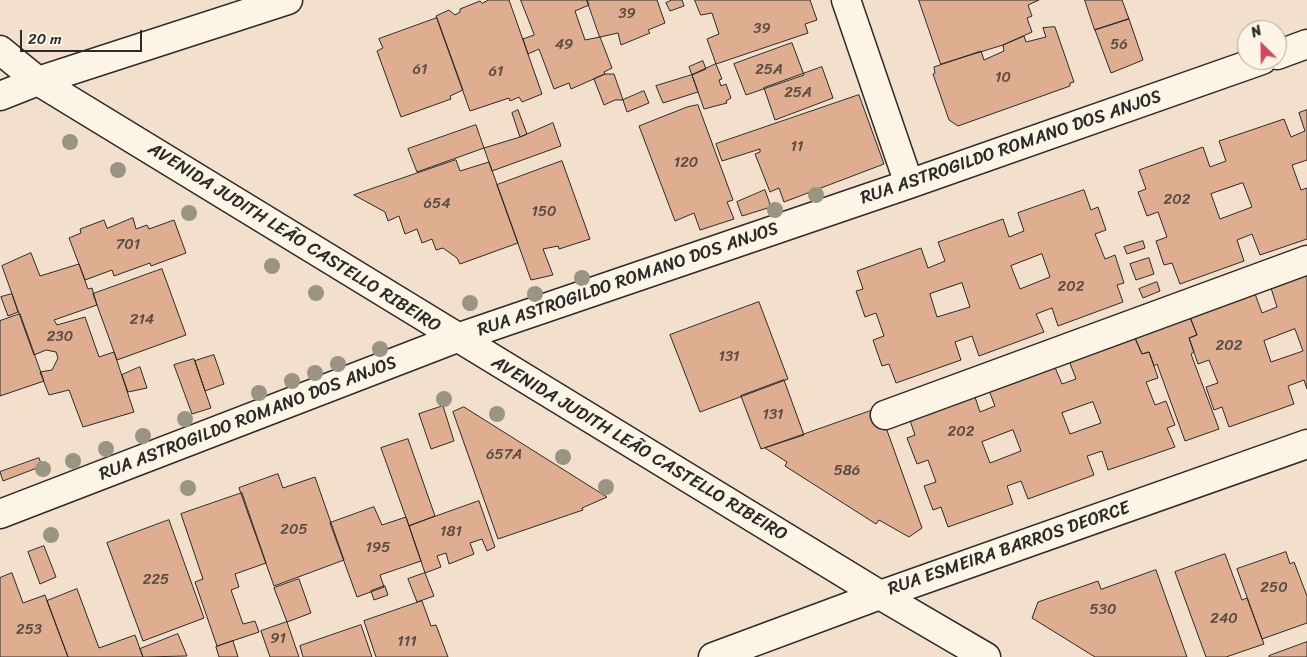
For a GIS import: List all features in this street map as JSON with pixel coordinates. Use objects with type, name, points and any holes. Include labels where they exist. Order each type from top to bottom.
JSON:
[{"type":"street","points":[[0,96],[38,81],[288,0]]},
{"type":"street","points":[[846,0],[909,184]]},
{"type":"street","points":[[1287,51],[1307,44]]},
{"type":"street","name":"AVENIDA JUDITH LEÃO CASTELLO RIBEIRO","points":[[0,50],[38,81],[457,338],[880,595],[986,657]]},
{"type":"street","name":"RUA ASTROGILDO ROMANO DOS ANJOS","points":[[0,514],[457,338],[909,184],[1237,69]]},
{"type":"street","points":[[885,415],[1307,260]]},
{"type":"street","name":"RUA ESMEIRA BARROS DEORCE","points":[[713,657],[880,595],[1307,444]]},
{"type":"building","points":[[489,0],[509,0],[542,94],[522,102],[519,97],[510,101],[509,98],[470,111],[436,16],[449,10],[455,15],[460,12],[460,9],[480,1],[482,3]]},
{"type":"building","points":[[521,0],[587,0],[589,5],[575,11],[585,40],[600,37],[612,68],[604,72],[605,74],[571,89],[569,83],[554,89],[539,49],[528,54],[523,39],[534,35]]},
{"type":"building","points":[[587,0],[657,0],[665,23],[648,30],[650,33],[621,45],[618,33],[600,37]]},
{"type":"building","points":[[672,0],[682,0],[684,6],[670,11],[666,3]]},
{"type":"building","points":[[695,0],[810,0],[817,20],[805,24],[808,33],[716,64],[707,39],[719,34],[712,13],[701,15]]},
{"type":"building","points":[[919,0],[1039,0],[1028,5],[1032,16],[1027,18],[1032,32],[1003,45],[941,64]]},
{"type":"building","points":[[1085,0],[1122,0],[1129,19],[1095,30]]},
{"type":"building","points":[[437,18],[463,90],[450,96],[451,99],[401,117],[377,51],[383,48],[379,39]]},
{"type":"building","points":[[1129,19],[1143,60],[1111,73],[1095,30]]},
{"type":"building","points":[[1055,27],[1074,82],[1070,83],[1070,86],[958,126],[949,120],[933,74],[935,73],[934,67],[981,51],[984,60],[1004,51],[1003,45],[1024,36],[1026,42],[1046,37],[1043,28]]},
{"type":"building","points":[[792,43],[804,75],[746,95],[734,64]]},
{"type":"building","points":[[703,61],[706,69],[692,75],[689,67]]},
{"type":"building","points":[[716,64],[722,79],[719,80],[721,86],[726,84],[731,98],[726,101],[727,103],[704,109],[692,75]]},
{"type":"building","points":[[822,67],[833,98],[775,120],[764,88]]},
{"type":"building","points":[[605,74],[614,74],[623,100],[615,100],[604,105],[594,79]]},
{"type":"building","points":[[692,75],[698,92],[663,103],[656,86]]},
{"type":"building","points":[[644,91],[649,103],[627,112],[623,100]]},
{"type":"building","points":[[859,95],[884,164],[784,202],[779,188],[770,192],[755,154],[760,152],[760,149],[722,161],[716,144]]},
{"type":"building","points":[[698,105],[733,200],[727,202],[734,219],[700,230],[694,213],[675,221],[639,126],[687,107]]},
{"type":"building","points":[[518,110],[527,134],[520,137],[512,113]]},
{"type":"building","points":[[1307,110],[1307,160],[1292,165],[1301,190],[1307,188],[1307,239],[1260,255],[1252,234],[1237,240],[1244,261],[1180,284],[1172,263],[1164,265],[1156,241],[1167,237],[1158,212],[1147,216],[1138,192],[1146,189],[1139,170],[1203,147],[1210,167],[1226,161],[1219,141],[1284,119],[1291,137],[1305,131],[1299,113]],"holes":[[[1243,183],[1252,207],[1220,219],[1211,194]]]},
{"type":"building","points":[[553,123],[561,146],[492,171],[484,148],[520,137]]},
{"type":"building","points":[[476,125],[484,148],[417,172],[408,149]]},
{"type":"building","points":[[456,160],[460,171],[489,162],[518,243],[460,264],[457,258],[443,248],[436,250],[432,239],[422,243],[417,229],[405,234],[399,216],[388,221],[385,212],[354,195]]},
{"type":"building","points":[[562,161],[590,239],[559,249],[558,246],[543,249],[553,275],[531,280],[497,185]]},
{"type":"building","points":[[765,190],[771,207],[742,216],[737,202]]},
{"type":"building","points":[[1084,190],[1091,210],[1098,207],[1106,230],[1095,234],[1105,259],[1115,255],[1124,283],[1117,285],[1123,302],[1058,326],[1052,308],[1036,314],[1044,332],[979,356],[972,336],[955,342],[961,360],[896,383],[889,364],[882,366],[873,340],[884,336],[876,313],[865,317],[856,291],[863,289],[857,271],[921,248],[928,268],[945,261],[938,242],[1003,219],[1009,237],[1024,231],[1018,213]],"holes":[[[1042,254],[1050,277],[1020,289],[1011,266]],[[962,283],[970,307],[937,317],[930,294]]]},
{"type":"building","points":[[133,218],[136,229],[147,225],[149,229],[174,220],[186,253],[151,266],[150,263],[114,276],[112,270],[85,280],[69,238],[81,233],[80,229],[104,220],[107,228]]},
{"type":"building","points":[[1143,241],[1145,248],[1127,254],[1124,247]]},
{"type":"building","points":[[31,253],[40,276],[79,264],[88,289],[92,288],[97,305],[54,320],[57,325],[85,317],[99,357],[114,352],[134,412],[83,427],[69,390],[49,395],[40,372],[52,370],[58,358],[56,352],[46,350],[34,355],[2,266]]},
{"type":"building","points":[[1149,258],[1154,274],[1136,280],[1130,264]]},
{"type":"building","points":[[162,269],[186,335],[117,360],[93,294]]},
{"type":"building","points":[[1307,275],[1307,389],[1304,380],[1288,386],[1294,404],[1229,427],[1222,407],[1214,410],[1206,387],[1218,383],[1209,360],[1198,364],[1189,338],[1197,335],[1190,317],[1254,291],[1262,313],[1277,307],[1271,288]],"holes":[[[1295,329],[1303,351],[1271,362],[1264,341]]]},
{"type":"building","points":[[1157,282],[1160,291],[1143,298],[1139,289]]},
{"type":"building","points":[[12,294],[18,312],[8,316],[1,297]]},
{"type":"building","points":[[759,302],[788,379],[700,412],[670,335]]},
{"type":"building","points":[[20,314],[44,381],[0,396],[0,321]]},
{"type":"building","points":[[1190,317],[1197,335],[1189,338],[1194,352],[1191,354],[1219,429],[1185,441],[1157,364],[1154,366],[1149,352],[1142,354],[1135,338]]},
{"type":"building","points":[[1135,338],[1142,354],[1149,352],[1158,378],[1146,382],[1155,405],[1166,401],[1175,425],[1167,428],[1175,447],[1108,470],[1102,451],[1087,456],[1094,475],[1028,499],[1021,481],[1007,486],[1013,504],[948,527],[941,507],[933,510],[924,486],[936,482],[928,460],[917,464],[907,438],[915,435],[908,415],[973,391],[980,412],[995,406],[988,388],[1054,365],[1062,384],[1076,379],[1068,358]],"holes":[[[1093,402],[1101,423],[1070,434],[1062,413]],[[1013,430],[1021,451],[990,463],[982,442]]]},
{"type":"building","points":[[214,355],[224,384],[205,391],[195,361]]},
{"type":"building","points":[[194,359],[211,408],[192,414],[174,365]]},
{"type":"building","points":[[140,367],[147,388],[128,392],[122,375]]},
{"type":"building","points":[[784,380],[804,435],[761,449],[741,396]]},
{"type":"building","points":[[443,406],[454,441],[431,449],[419,414]]},
{"type":"building","points":[[464,407],[607,497],[582,508],[583,510],[498,539],[453,412]]},
{"type":"building","points":[[879,408],[922,528],[909,537],[879,520],[876,524],[785,466],[787,462],[765,448]]},
{"type":"building","points":[[408,439],[435,516],[409,526],[381,448]]},
{"type":"building","points":[[39,458],[42,466],[3,481],[0,472]]},
{"type":"building","points":[[278,474],[283,488],[315,477],[344,560],[274,586],[239,488]]},
{"type":"building","points":[[242,493],[266,563],[235,574],[239,587],[231,590],[243,624],[255,621],[259,632],[217,646],[195,582],[203,579],[181,514]]},
{"type":"building","points":[[479,501],[495,547],[487,551],[482,539],[470,543],[474,554],[449,564],[446,553],[437,556],[441,567],[425,573],[409,526]]},
{"type":"building","points":[[374,507],[382,525],[406,517],[421,561],[380,575],[384,587],[357,597],[330,523]]},
{"type":"building","points":[[169,520],[204,618],[143,641],[107,543]]},
{"type":"building","points":[[44,546],[56,577],[40,584],[28,552]]},
{"type":"building","points":[[1286,552],[1290,564],[1294,562],[1307,596],[1307,623],[1262,639],[1237,569]]},
{"type":"building","points":[[1225,554],[1242,600],[1247,598],[1264,644],[1226,657],[1206,657],[1175,572]]},
{"type":"building","points":[[1156,570],[1187,657],[1095,657],[1032,618],[1038,602],[1098,581],[1101,589]]},
{"type":"building","points":[[12,573],[23,603],[45,595],[68,657],[0,657],[0,578]]},
{"type":"building","points":[[425,573],[434,596],[417,602],[408,579]]},
{"type":"building","points":[[299,579],[311,613],[287,622],[274,588]]},
{"type":"building","points":[[385,586],[388,595],[374,600],[371,591]]},
{"type":"building","points":[[77,589],[99,648],[135,635],[143,657],[68,657],[47,601]]},
{"type":"building","points":[[422,601],[431,626],[436,625],[448,657],[376,657],[364,621]]},
{"type":"building","points":[[287,622],[299,657],[270,657],[261,631]]},
{"type":"building","points":[[361,625],[372,657],[303,657],[300,646]]},
{"type":"building","points":[[178,634],[187,656],[143,657],[140,649]]},
{"type":"building","points":[[233,641],[238,657],[219,657],[216,647]]},
{"type":"building","points":[[1307,642],[1307,657],[1269,657],[1269,656]]}]
